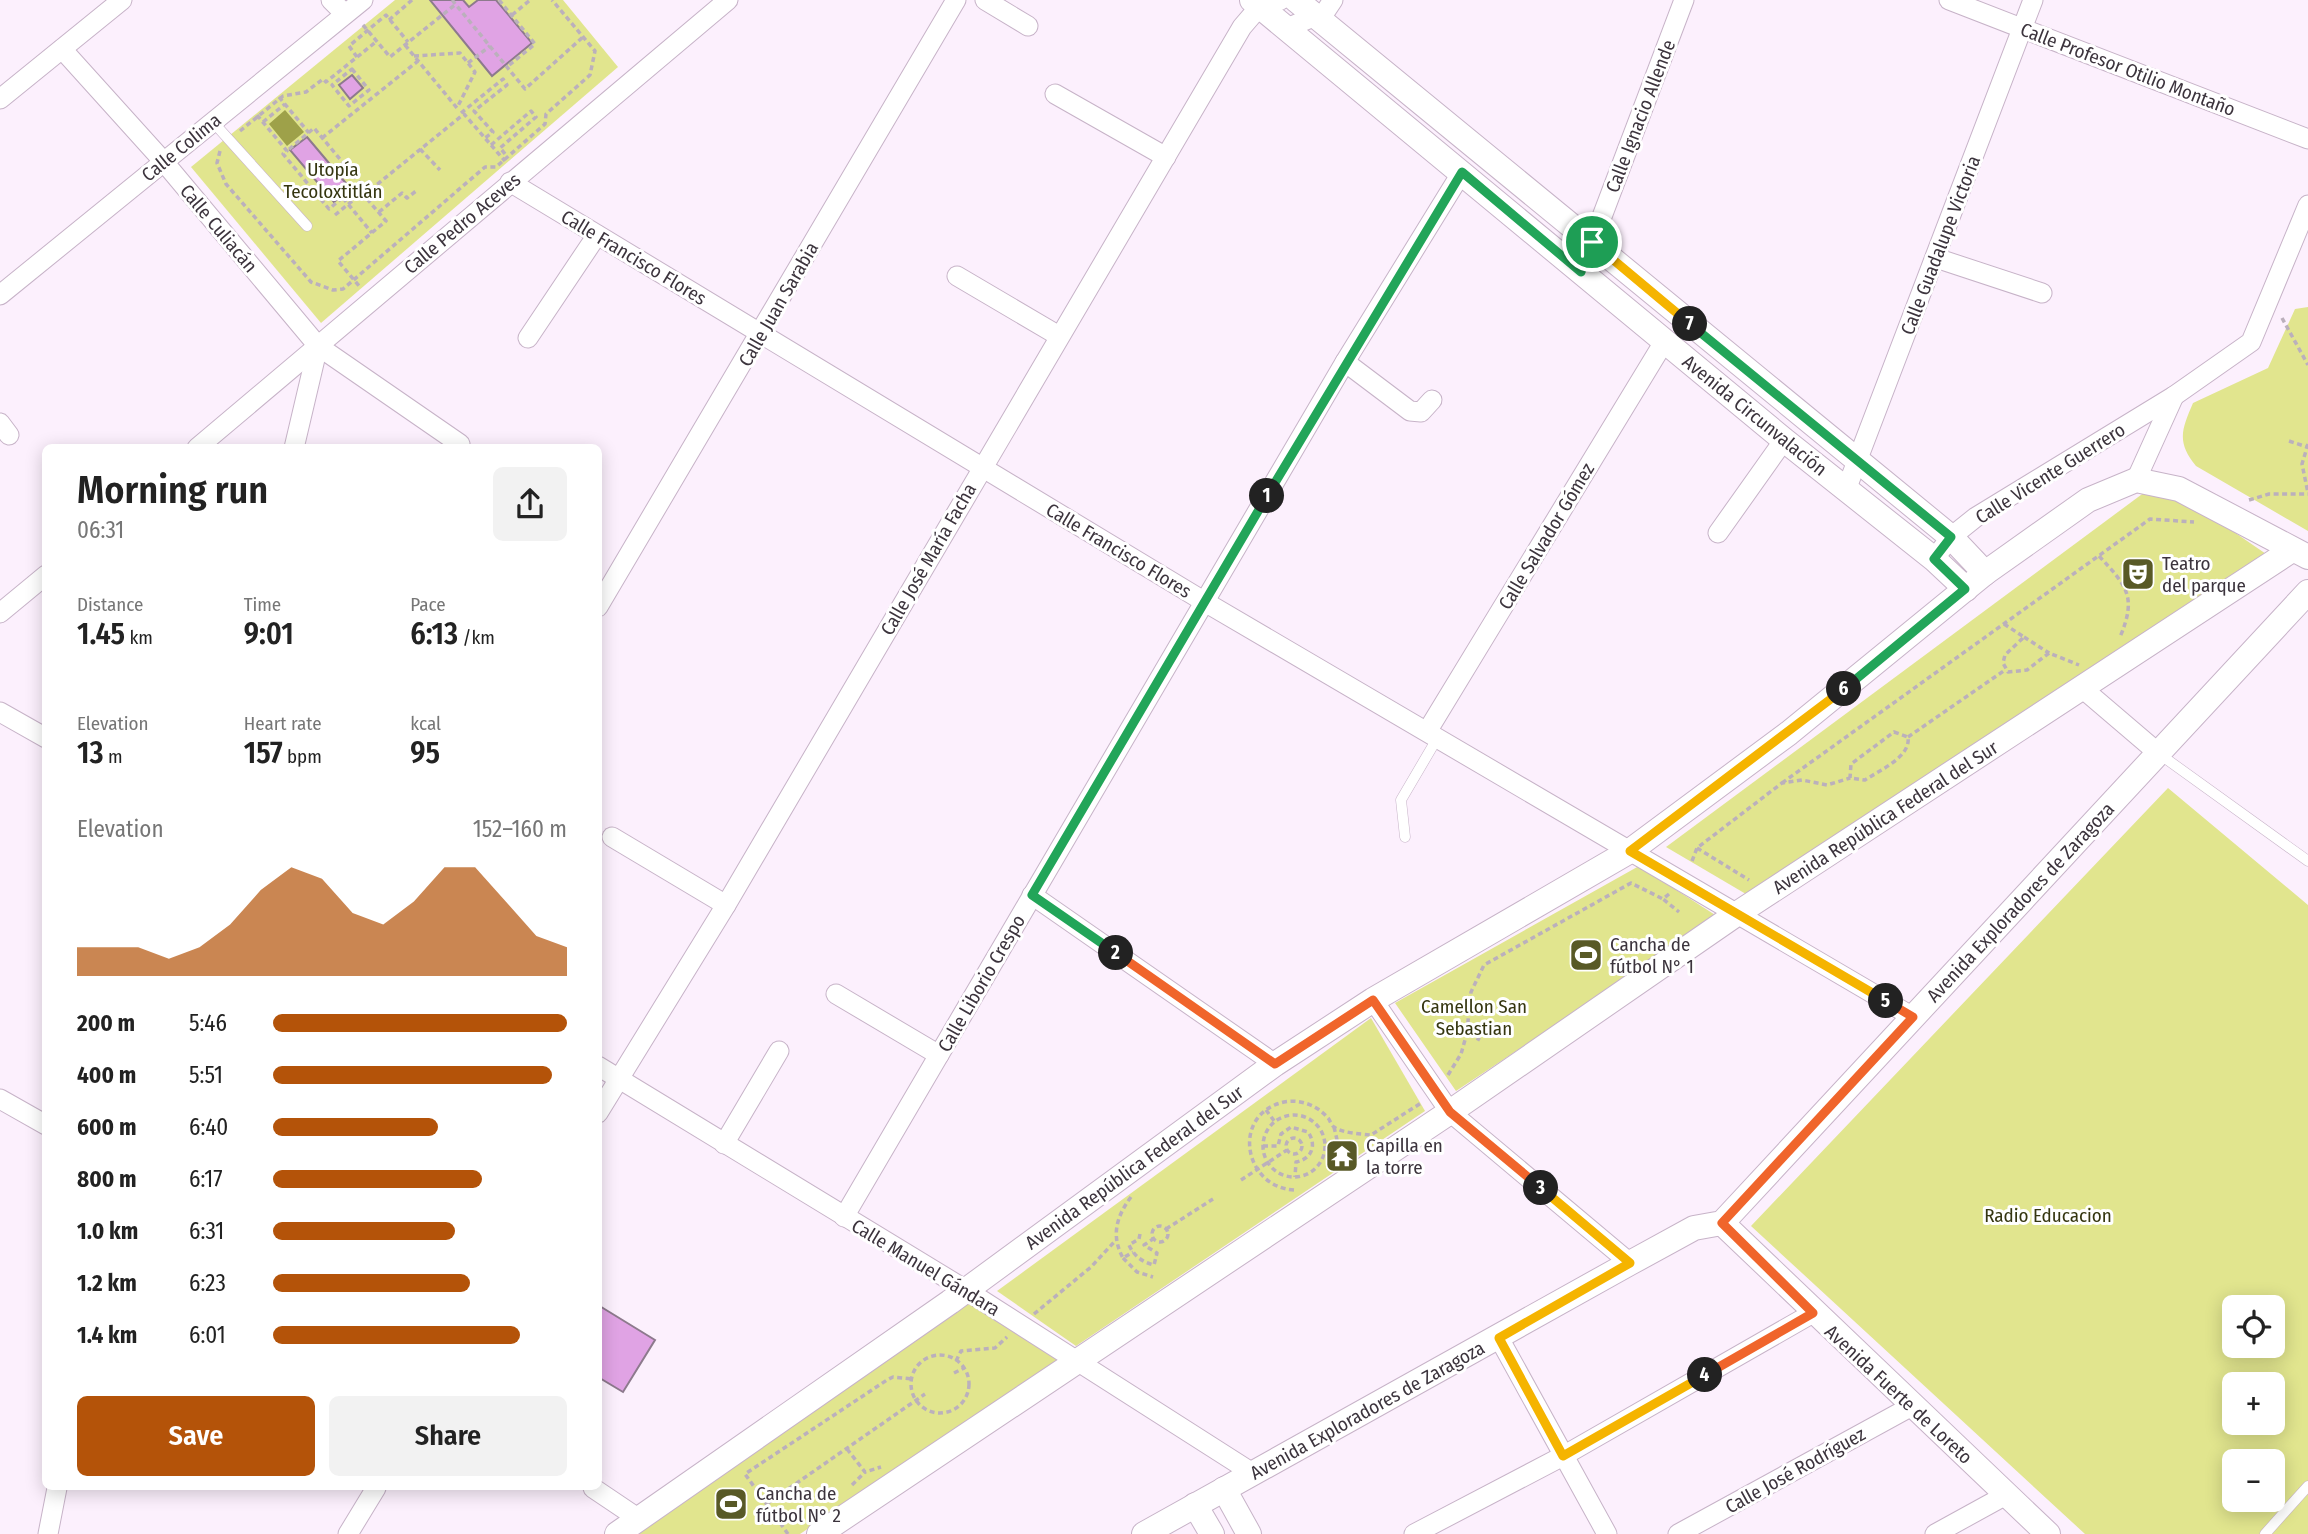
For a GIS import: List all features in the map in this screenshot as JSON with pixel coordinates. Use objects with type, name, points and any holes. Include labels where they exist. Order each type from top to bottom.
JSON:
[{"type":"street","points":[[0,99],[122,0]]},
{"type":"street","points":[[331,0],[353,8]]},
{"type":"street","name":"Calle Pedro Aceves","points":[[202,444],[728,0]]},
{"type":"street","name":"Calle Juan Sarabia","points":[[602,600],[956,0]]},
{"type":"street","points":[[985,0],[1028,26]]},
{"type":"street","name":"Avenida Circunvalación","points":[[1296,0],[1324,8],[1592,242],[1951,537],[1985,573]]},
{"type":"street","name":"Calle Ignacio Allende","points":[[1581,272],[1684,0]]},
{"type":"street","name":"Calle Profesor Otilio Montaño","points":[[1949,0],[2308,139]]},
{"type":"street","name":"Calle Guadalupe Victoria","points":[[1846,490],[2032,0]]},
{"type":"street","name":"Avenida Circunvalación","points":[[1264,2],[1287,28],[1664,342],[1934,559],[1965,589]]},
{"type":"street","name":"Calle José María Facha","points":[[602,1106],[726,905],[1242,27],[1264,2]]},
{"type":"street","name":"Calle Colima","points":[[0,295],[353,8]]},
{"type":"street","points":[[1287,28],[1324,8]]},
{"type":"street","name":"Calle Culiacán","points":[[62,49],[164,162],[318,346],[460,444]]},
{"type":"street","points":[[1055,94],[1166,157]]},
{"type":"street","name":"Calle Liborio Crespo","points":[[844,1217],[1345,362],[1462,172]]},
{"type":"street","name":"Calle Francisco Flores","points":[[510,182],[1205,602],[1913,1017]]},
{"type":"street","name":"Calle Vicente Guerrero","points":[[1934,559],[1951,537],[1976,517],[2174,396],[2252,342],[2308,205]]},
{"type":"street","points":[[528,338],[597,235]]},
{"type":"street","points":[[1936,258],[2042,293]]},
{"type":"street","points":[[957,276],[1059,336]]},
{"type":"street","name":"Calle Salvador Gómez","points":[[1433,734],[1664,342]]},
{"type":"street","points":[[295,444],[318,346]]},
{"type":"street","points":[[1716,383],[1731,358]]},
{"type":"street","points":[[1345,362],[1410,411],[1421,412],[1432,400]]},
{"type":"street","name":"Calle Vicente Guerrero","points":[[2136,480],[2174,396]]},
{"type":"street","points":[[1718,533],[1784,440]]},
{"type":"street","name":"Avenida República Federal del Sur","points":[[617,1534],[966,1290],[1275,1064],[1373,1000],[1630,851],[1789,733],[1985,573],[2088,500],[2110,488],[2136,480],[2179,489],[2300,553]]},
{"type":"street","name":"Avenida República Federal del Sur","points":[[819,1534],[1450,1112],[2082,677],[2300,553]]},
{"type":"street","points":[[0,614],[42,578]]},
{"type":"street","name":"Avenida Exploradores de Zaragoza","points":[[1144,1534],[1251,1472],[1499,1338],[1694,1228],[1722,1223],[2308,592]]},
{"type":"street","points":[[2082,677],[2158,752]]},
{"type":"street","points":[[0,712],[42,736]]},
{"type":"street","points":[[612,837],[726,905]]},
{"type":"street","points":[[1032,895],[1275,1064]]},
{"type":"street","points":[[835,994],[939,1055]]},
{"type":"street","points":[[1373,1000],[1450,1112],[1630,1263]]},
{"type":"street","points":[[724,1144],[779,1051]]},
{"type":"street","name":"Calle Manuel Gándara","points":[[602,1068],[966,1290],[1251,1472]]},
{"type":"street","points":[[0,1099],[42,1123]]},
{"type":"street","name":"Avenida Fuerte de Loreto","points":[[1722,1223],[1813,1313],[2048,1534]]},
{"type":"street","points":[[1414,1534],[1563,1456],[1813,1313]]},
{"type":"street","points":[[1499,1338],[1607,1534]]},
{"type":"street","name":"Calle José Rodríguez","points":[[1678,1534],[1912,1406]]},
{"type":"street","points":[[1224,1489],[1249,1534]]},
{"type":"street","points":[[48,1534],[57,1490]]},
{"type":"street","points":[[348,1534],[375,1490]]},
{"type":"street","points":[[596,1490],[639,1519]]},
{"type":"street","points":[[1935,1534],[2006,1495]]},
{"type":"street","points":[[1195,1505],[1212,1534]]},
{"type":"lane","points":[[213,122],[307,226]]},
{"type":"lane","points":[[1405,837],[1401,800],[1433,734]]},
{"type":"lane","points":[[2158,752],[2308,861]]},
{"type":"lane","points":[[2265,1534],[2308,1486]]},
{"type":"path","points":[[389,20],[412,0]]},
{"type":"path","points":[[499,0],[535,44],[507,67]]},
{"type":"path","points":[[377,41],[339,71],[306,92],[279,97],[229,140],[218,155],[226,184],[311,282],[333,290],[343,289],[485,167],[496,167],[545,124],[546,114],[590,75],[595,51],[552,0]]},
{"type":"path","points":[[512,15],[529,1]]},
{"type":"path","points":[[353,8],[390,57],[454,2],[525,89],[583,37]]},
{"type":"path","points":[[357,57],[349,46],[386,15],[418,61],[498,154]]},
{"type":"path","points":[[468,63],[489,46]]},
{"type":"path","points":[[414,56],[460,53],[475,72],[457,108]]},
{"type":"path","points":[[322,138],[366,106],[418,61]]},
{"type":"path","points":[[352,69],[369,90],[349,106],[332,85],[343,77],[352,69]]},
{"type":"path","points":[[339,71],[343,77]]},
{"type":"path","points":[[335,215],[421,149],[503,79],[507,85],[474,111],[493,132],[485,138]]},
{"type":"path","points":[[279,97],[309,133]]},
{"type":"path","points":[[359,97],[366,106]]},
{"type":"path","points":[[263,122],[285,104]]},
{"type":"path","points":[[491,145],[531,111],[536,117],[500,148],[507,156]]},
{"type":"path","points":[[257,115],[287,151]]},
{"type":"path","points":[[360,183],[329,209],[283,154],[314,128],[360,183],[386,221],[338,261],[362,288]]},
{"type":"path","points":[[421,149],[440,170]]},
{"type":"path","points":[[404,153],[409,158]]},
{"type":"path","points":[[379,212],[402,193],[407,198],[416,191]]},
{"type":"path","points":[[343,198],[372,233]]},
{"type":"path","points":[[2271,298],[2308,365]]},
{"type":"path","points":[[2243,502],[2269,494],[2308,493],[2302,474],[2307,446],[2289,441]]},
{"type":"path","points":[[1692,861],[1697,848],[1782,783],[2150,519],[2171,518],[2197,523]]},
{"type":"path","points":[[2099,556],[2127,588],[2130,612]]},
{"type":"path","points":[[2004,624],[2082,677]]},
{"type":"path","points":[[2005,670],[2003,663],[2006,655],[2024,637]]},
{"type":"path","points":[[1908,737],[2005,670],[2017,673],[2027,670],[2049,653]]},
{"type":"path","points":[[1850,778],[1852,764],[1894,732],[1908,737]]},
{"type":"path","points":[[1782,783],[1802,780],[1827,785],[1850,778],[1865,780],[1905,753],[1909,745],[1908,737]]},
{"type":"path","points":[[1697,848],[1729,867]]},
{"type":"path","points":[[1446,1077],[1461,1054],[1467,1033],[1471,992],[1485,965],[1631,883],[1663,899],[1679,912]]},
{"type":"path","points":[[1663,899],[1674,891]]},
{"type":"path","points":[[1469,1010],[1478,1010]]},
{"type":"path","points":[[1456,1036],[1467,1033],[1480,1040]]},
{"type":"path","points":[[1301,1189],[1273,1185],[1256,1170],[1250,1156],[1250,1136],[1255,1123],[1266,1110],[1282,1103],[1302,1102],[1315,1107],[1330,1121],[1334,1127],[1338,1149],[1330,1171]]},
{"type":"path","points":[[1334,1127],[1371,1135],[1421,1103]]},
{"type":"path","points":[[1266,1110],[1275,1122]]},
{"type":"path","points":[[1301,1127],[1302,1116]]},
{"type":"path","points":[[1302,1116],[1320,1128],[1325,1151],[1316,1169],[1295,1177],[1281,1174],[1268,1162],[1263,1146],[1266,1133],[1283,1117],[1302,1116]]},
{"type":"path","points":[[1283,1117],[1290,1128]]},
{"type":"path","points":[[1320,1128],[1330,1121]]},
{"type":"path","points":[[1263,1146],[1278,1146],[1281,1134],[1290,1128],[1301,1127],[1310,1134],[1312,1150],[1306,1158],[1296,1161],[1295,1177]]},
{"type":"path","points":[[1241,1180],[1287,1150],[1298,1152],[1300,1141],[1310,1134]]},
{"type":"path","points":[[1287,1150],[1289,1139],[1300,1141]]},
{"type":"path","points":[[1312,1150],[1325,1151]]},
{"type":"path","points":[[1131,1197],[1119,1214],[1116,1240],[1123,1258],[1137,1272],[1153,1277]]},
{"type":"path","points":[[1153,1239],[1152,1233],[1156,1227],[1166,1229],[1213,1199]]},
{"type":"path","points":[[1144,1245],[1153,1239],[1164,1241],[1168,1235],[1166,1229]]},
{"type":"path","points":[[1139,1236],[1144,1245],[1157,1253],[1154,1265],[1143,1262],[1129,1245],[1139,1236]]},
{"type":"path","points":[[1032,1316],[1091,1267],[1116,1240]]},
{"type":"path","points":[[1123,1258],[1133,1252]]},
{"type":"path","points":[[956,1361],[961,1351],[995,1348],[1009,1336]]},
{"type":"path","points":[[941,1356],[956,1361],[964,1368],[969,1388],[962,1402],[954,1409],[934,1412],[917,1400],[912,1379],[918,1366],[928,1358],[941,1356]]},
{"type":"path","points":[[954,1373],[964,1368]]},
{"type":"path","points":[[788,1534],[745,1474],[887,1380],[893,1377],[912,1379]]},
{"type":"path","points":[[768,1503],[925,1394]]},
{"type":"path","points":[[847,1448],[865,1472],[883,1467],[898,1481]]},
{"type":"green space","name":"Utopía Tecoloxtitlán","points":[[395,0],[563,0],[618,67],[321,323],[191,167]]},
{"type":"green space","points":[[2308,307],[2308,531],[2196,466],[2186,450],[2183,435],[2193,403],[2268,368],[2295,309]]},
{"type":"green space","points":[[2149,489],[2215,519],[2269,556],[1751,897],[1666,847]]},
{"type":"green space","name":"Radio Educacion","points":[[2168,788],[2308,905],[2308,1534],[2085,1534],[1751,1226]]},
{"type":"green space","name":"Camellon San Sebastian","points":[[1639,866],[1723,920],[1623,980],[1456,1091],[1395,1003]]},
{"type":"green space","points":[[1371,1018],[1425,1111],[1076,1346],[997,1291]]},
{"type":"green space","points":[[972,1300],[1059,1360],[800,1534],[626,1534]]},
{"type":"shaded area","points":[[285,110],[304,132],[287,146],[269,124]]},
{"type":"building","points":[[430,0],[463,0],[469,7],[478,0],[496,0],[532,43],[492,76]]},
{"type":"building","points":[[352,75],[363,88],[350,99],[339,85]]},
{"type":"building","points":[[307,137],[350,188],[334,202],[290,150]]},
{"type":"building","points":[[602,1307],[655,1340],[623,1392],[602,1379]]},
{"type":"place","name":"Teatro del parque","points":[[2138,574]]},
{"type":"place","name":"Cancha de fútbol N° 1","points":[[1586,955]]},
{"type":"place","name":"Capilla en la torre","points":[[1342,1156]]},
{"type":"place","name":"Cancha de fútbol N° 2","points":[[731,1504]]},
{"type":"route","points":[[1462,172],[1581,272],[1592,242],[1951,537],[1934,559],[1965,589],[1789,733],[1666,827],[1630,851],[1913,1017],[1722,1223],[1813,1313],[1563,1456],[1499,1338],[1630,1263],[1450,1112],[1373,1000],[1275,1064],[1032,895],[1345,362],[1462,172]]}]
